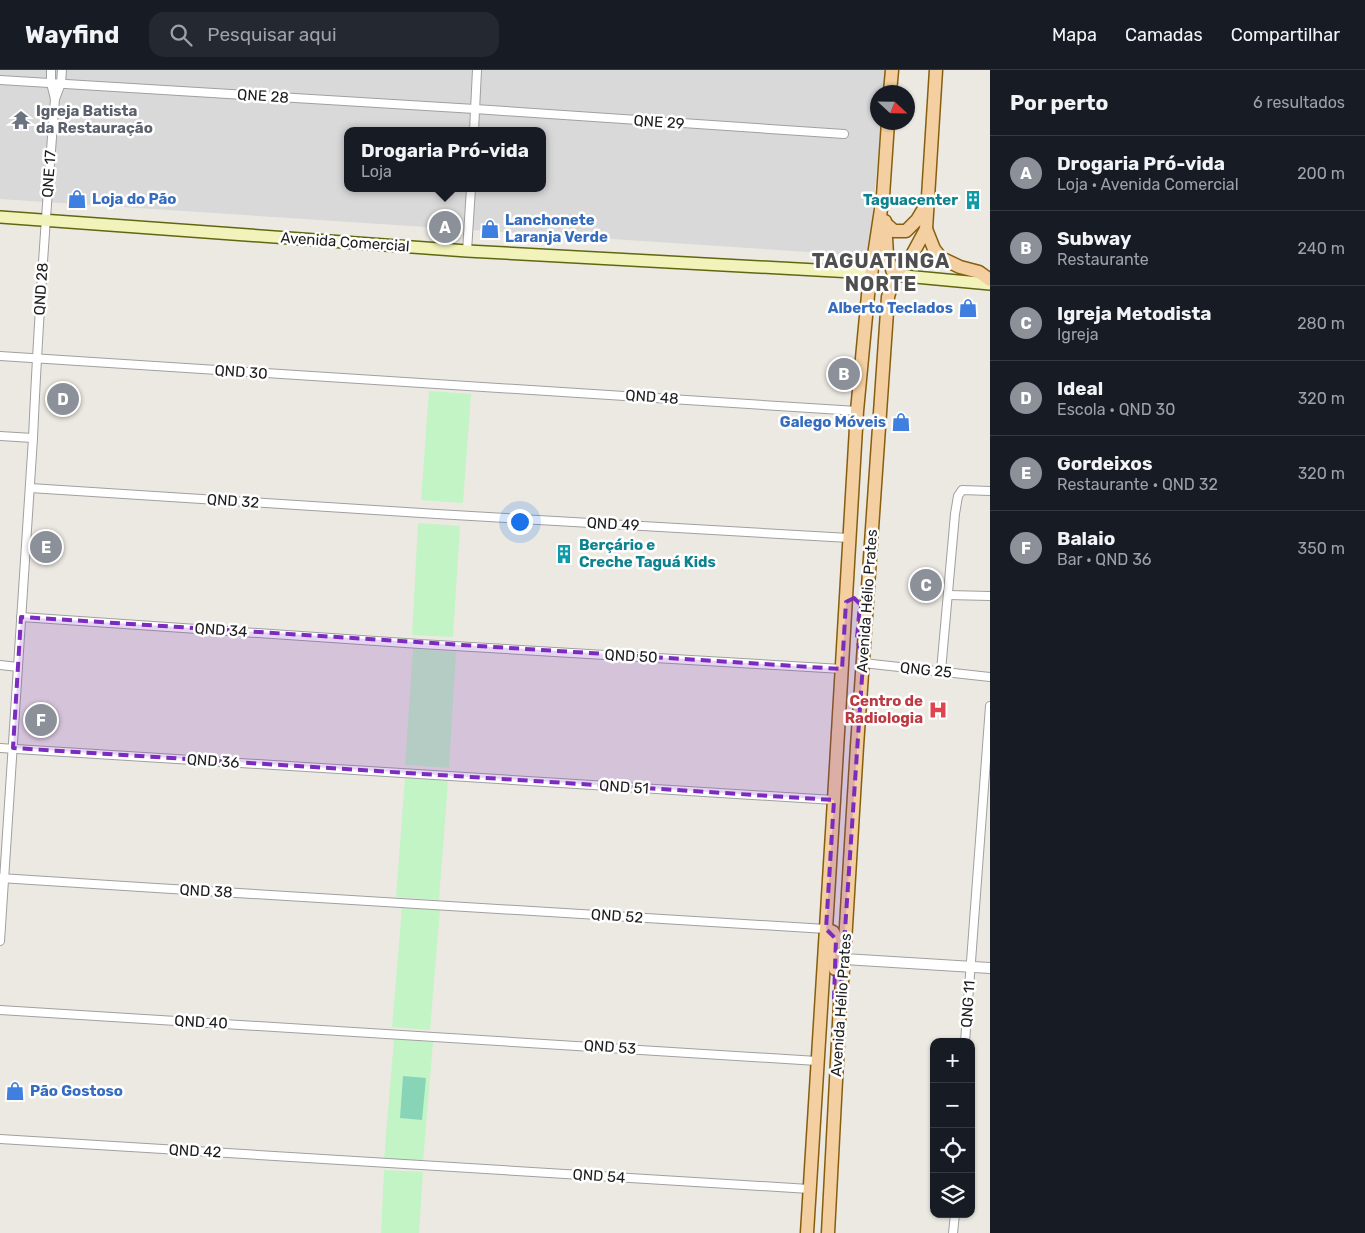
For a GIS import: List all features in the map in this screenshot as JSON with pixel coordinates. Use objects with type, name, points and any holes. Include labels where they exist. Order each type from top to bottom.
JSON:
[{"type":"main road","points":[[891,85],[892,70]]},
{"type":"main road","name":"Avenida Hélio Prates","points":[[828,1233],[840,1004],[888,297],[894,275],[912,255],[926,228],[936,70]]},
{"type":"main road","name":"Avenida Hélio Prates","points":[[806,1233],[857,410],[871,273],[883,196],[887,130]]},
{"type":"main road","points":[[883,196],[887,255],[894,275],[990,282]]},
{"type":"main road","points":[[885,223],[894,231],[906,231],[917,220],[927,202]]},
{"type":"main road","name":"Avenida Comercial","points":[[0,217],[467,251],[871,273]]},
{"type":"main road","points":[[926,228],[934,249],[941,258],[960,267],[979,272],[990,282]]},
{"type":"main road","points":[[846,602],[854,598],[860,604],[857,638],[858,650],[863,663]]},
{"type":"main road","points":[[826,929],[833,932],[836,939],[834,998],[837,1004],[840,1004]]},
{"type":"street","name":"QNE 17","points":[[51,70],[51,83],[55,99]]},
{"type":"street","name":"QNE 17","points":[[46,219],[55,99],[61,83],[62,70]]},
{"type":"street","points":[[474,127],[477,70]]},
{"type":"street","name":"QNE 28","points":[[0,80],[475,109]]},
{"type":"street","name":"QNE 29","points":[[475,109],[844,134]]},
{"type":"street","points":[[467,251],[471,192]]},
{"type":"street","name":"QND 28","points":[[0,940],[2,878],[30,488],[46,219]]},
{"type":"street","name":"QND 30","points":[[0,356],[446,385]]},
{"type":"street","name":"QND 48","points":[[446,385],[857,410]]},
{"type":"street","points":[[0,436],[33,438]]},
{"type":"street","name":"QND 32","points":[[30,488],[437,514]]},
{"type":"street","points":[[940,671],[958,496],[962,490],[990,491]]},
{"type":"street","name":"QND 49","points":[[437,514],[849,538]]},
{"type":"street","points":[[948,595],[990,596]]},
{"type":"street","name":"QND 34","points":[[21,617],[420,644]]},
{"type":"street","name":"QND 50","points":[[420,644],[842,669]]},
{"type":"street","name":"QNG 25","points":[[863,663],[990,677]]},
{"type":"street","points":[[0,666],[18,667]]},
{"type":"street","name":"QNG 11","points":[[965,1038],[990,706]]},
{"type":"street","name":"QND 36","points":[[0,748],[414,774]]},
{"type":"street","name":"QND 51","points":[[414,774],[834,800]]},
{"type":"street","name":"QND 38","points":[[2,878],[408,903]]},
{"type":"street","name":"QND 52","points":[[408,903],[826,929]]},
{"type":"street","points":[[844,959],[990,968]]},
{"type":"street","name":"QND 40","points":[[0,1010],[402,1034]]},
{"type":"street","name":"QND 53","points":[[402,1034],[817,1061]]},
{"type":"street","name":"QND 42","points":[[0,1140],[390,1163]]},
{"type":"street","name":"QND 54","points":[[390,1163],[809,1189]]},
{"type":"street","points":[[954,1233],[955,1218]]},
{"type":"highlighted area","points":[[854,598],[860,604],[857,638],[863,663],[840,1004],[834,998],[836,939],[826,929],[834,800],[13,748],[21,617],[842,669],[846,602]]},
{"type":"shaded area","points":[[0,70],[886,70],[885,85],[870,85],[870,130],[880,130],[869,256],[0,199]]},
{"type":"green space","points":[[429,391],[471,394],[463,503],[421,500]]},
{"type":"green space","points":[[418,523],[460,526],[453,637],[412,635]]},
{"type":"green space","points":[[413,649],[456,652],[449,768],[405,765]]},
{"type":"green space","points":[[405,778],[448,781],[439,900],[396,897]]},
{"type":"green space","points":[[402,907],[440,910],[430,1030],[392,1027]]},
{"type":"green space","points":[[394,1039],[433,1042],[423,1162],[384,1159]]},
{"type":"green space","points":[[403,1076],[426,1078],[422,1120],[400,1118]]},
{"type":"green space","points":[[384,1170],[423,1172],[419,1233],[381,1233]]},
{"type":"place","name":"Igreja Batista da Restauração","points":[[21,120]]},
{"type":"place","name":"Loja do Pão","points":[[77,199]]},
{"type":"place","name":"Taguacenter","points":[[973,200]]},
{"type":"place","name":"Drogaria Pró-vida","points":[[445,227]]},
{"type":"place","name":"Lanchonete Laranja Verde","points":[[490,229]]},
{"type":"place","name":"Alberto Teclados","points":[[968,308]]},
{"type":"place","name":"Subway","points":[[844,374]]},
{"type":"place","name":"Ideal","points":[[63,399]]},
{"type":"place","name":"Galego Móveis","points":[[901,422]]},
{"type":"place","name":"Gordeixos","points":[[46,547]]},
{"type":"place","name":"Berçário e Creche Taguá Kids","points":[[564,554]]},
{"type":"place","name":"Igreja Metodista","points":[[926,585]]},
{"type":"place","name":"Centro de Radiologia","points":[[938,710]]},
{"type":"place","name":"Balaio","points":[[41,720]]},
{"type":"place","name":"Pão Gostoso","points":[[15,1091]]},
{"type":"district","name":"TAGUATINGA NORTE","points":[[881,272]]}]
